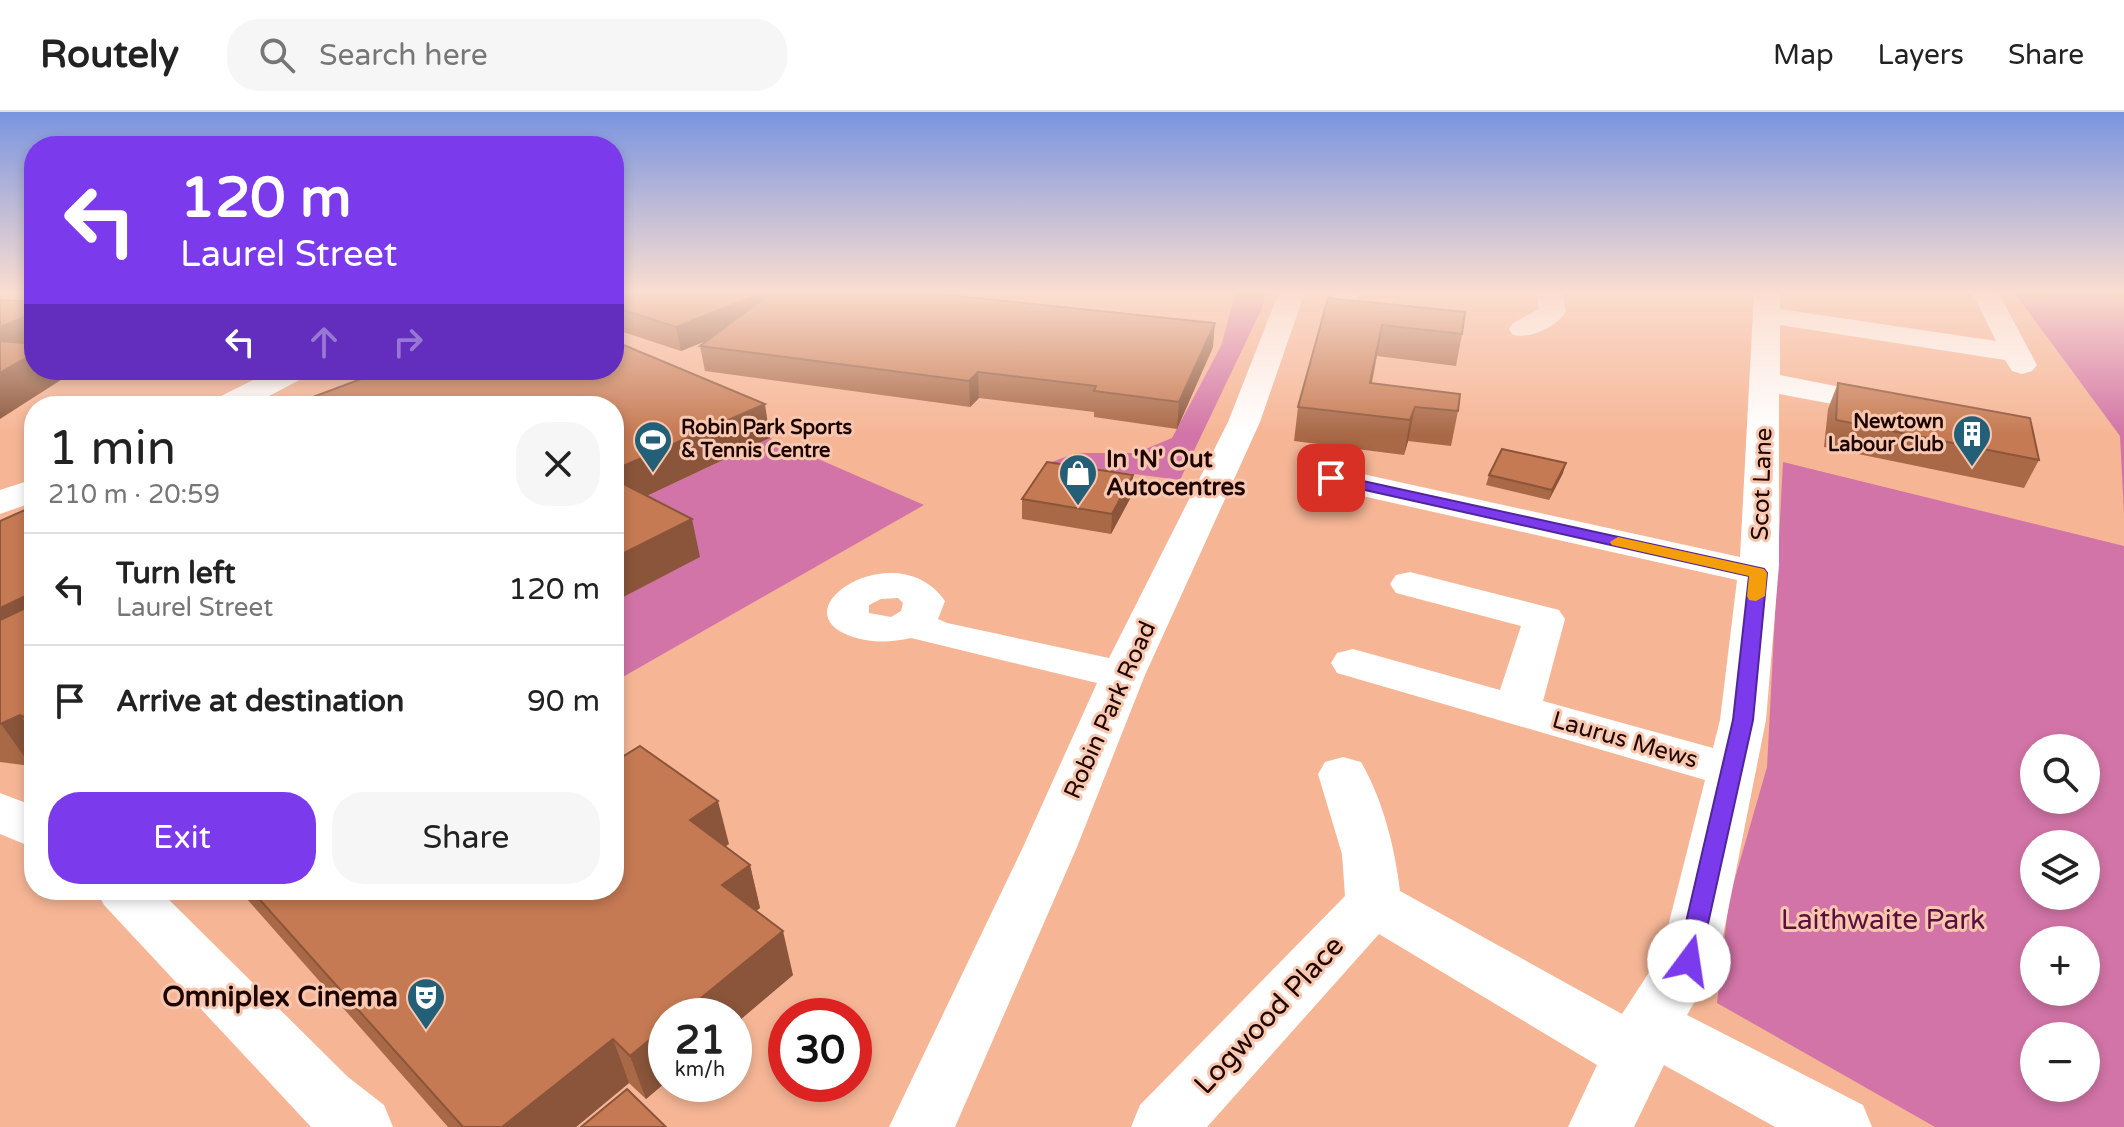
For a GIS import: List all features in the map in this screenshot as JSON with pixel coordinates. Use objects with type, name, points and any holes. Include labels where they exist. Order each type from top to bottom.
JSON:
[{"type":"street","name":"Robin Park Road","points":[[922,1127],[1050,847],[1123,675],[1244,422],[1276,339]]},
{"type":"street","name":"Scot Lane","points":[[1601,1127],[1642,1040],[1689,961],[1733,771],[1743,720],[1758,573],[1767,339]]},
{"type":"street","points":[[1931,339],[2019,359],[2009,339]]},
{"type":"street","points":[[245,396],[277,380]]},
{"type":"street","points":[[1766,382],[1918,411]]},
{"type":"street","points":[[1331,478],[1758,573]]},
{"type":"street","points":[[0,503],[24,494]]},
{"type":"street","points":[[1410,584],[1544,619],[1517,710]]},
{"type":"street","points":[[913,622],[933,633],[1123,675]]},
{"type":"street","name":"Laurus Mews","points":[[1353,663],[1733,771]]},
{"type":"street","points":[[1343,774],[1369,854],[1373,903],[1642,1040],[1839,1127]]},
{"type":"street","points":[[0,811],[24,824]]},
{"type":"street","points":[[134,900],[325,1098],[360,1127]]},
{"type":"street","name":"Logwood Place","points":[[1164,1127],[1373,903]]},
{"type":"green space","points":[[1223,339],[1247,339],[1180,480],[1049,463],[1076,453],[1136,453],[1172,438]]},
{"type":"green space","points":[[2049,339],[2124,339],[2124,513],[2120,436]]},
{"type":"green space","points":[[770,438],[924,505],[624,676],[624,597],[699,557],[624,516],[624,507]]},
{"type":"green space","name":"Laithwaite Park","points":[[1783,462],[2124,546],[2124,1127],[1935,1127],[1717,1003],[1729,899],[1767,767]]},
{"type":"building","points":[[709,339],[1208,339],[1179,402],[1094,391],[1096,386],[978,372],[969,381],[700,346]]},
{"type":"building","points":[[1317,339],[1379,339],[1370,383],[1460,394],[1458,411],[1415,407],[1410,420],[1298,407]]},
{"type":"building","points":[[0,341],[24,343],[24,359],[0,373]]},
{"type":"building","points":[[624,345],[765,404],[624,466],[624,396],[316,396],[359,380],[624,380]]},
{"type":"building","points":[[1838,383],[2030,418],[2039,460],[1836,420]]},
{"type":"building","points":[[1502,449],[1566,463],[1552,490],[1489,475]]},
{"type":"building","points":[[1047,462],[1133,475],[1112,514],[1022,499]]},
{"type":"building","points":[[624,484],[692,519],[624,553]]},
{"type":"building","points":[[24,510],[24,597],[0,608],[0,521]]},
{"type":"building","points":[[24,609],[24,717],[20,715],[0,724],[0,620]]},
{"type":"building","points":[[640,746],[718,801],[690,820],[750,865],[722,885],[783,931],[701,998],[648,998],[648,1041],[630,1056],[613,1039],[502,1127],[463,1127],[260,900],[624,900],[624,756]]},
{"type":"building","points":[[627,1089],[666,1127],[581,1127]]},
{"type":"slow traffic","points":[[1618,542],[1758,573],[1756,596]]},
{"type":"place","name":"Newtown Labour Club","points":[[1972,468]]},
{"type":"place","name":"Robin Park Sports & Tennis Centre","points":[[653,474]]},
{"type":"place","name":"In 'N' Out Autocentres","points":[[1078,507]]},
{"type":"place","name":"Omniplex Cinema","points":[[426,1031]]},
{"type":"route","points":[[1331,478],[1758,573],[1743,720],[1689,961]]}]
